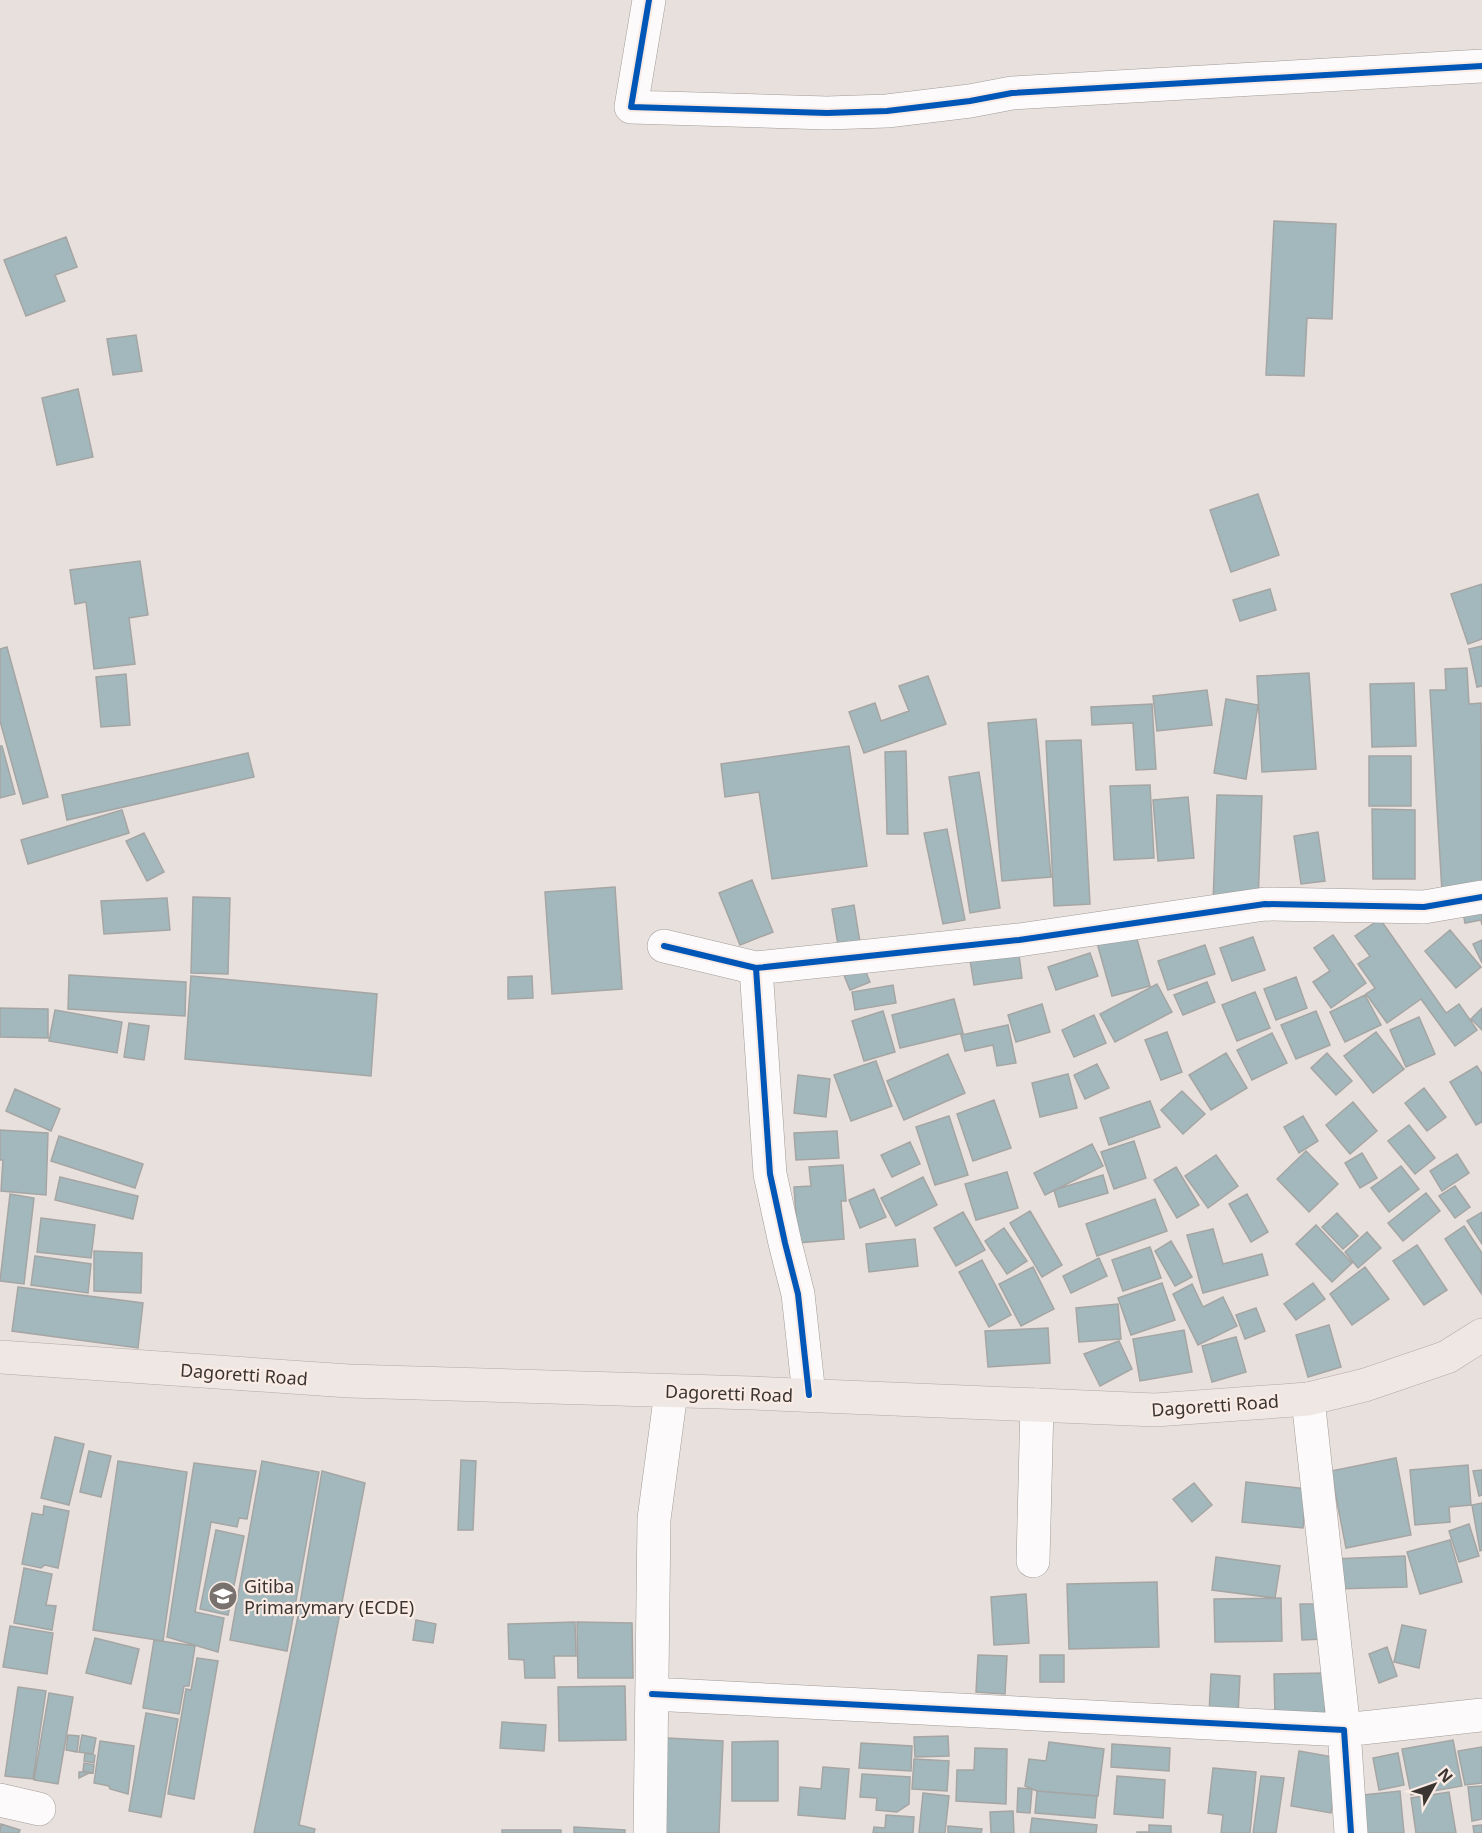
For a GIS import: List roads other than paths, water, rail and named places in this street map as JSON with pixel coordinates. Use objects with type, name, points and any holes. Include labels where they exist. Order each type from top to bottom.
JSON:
[{"type":"main road","name":"Dagoretti Road","points":[[0,1357],[349,1381],[809,1395],[1155,1410],[1308,1399],[1365,1385],[1447,1357],[1482,1335]]},
{"type":"street","points":[[649,0],[631,107],[827,113],[887,111],[970,101],[1012,93],[1482,66]]},
{"type":"street","points":[[664,946],[756,968],[1019,940],[1265,904],[1424,907],[1482,897]]},
{"type":"street","points":[[756,968],[770,1174],[798,1294],[809,1395]]},
{"type":"street","points":[[650,1833],[654,1519],[671,1392]]},
{"type":"street","points":[[1308,1399],[1344,1730],[1351,1833]]},
{"type":"street","points":[[1033,1561],[1037,1406]]},
{"type":"street","points":[[652,1694],[1344,1730],[1482,1715]]},
{"type":"street","points":[[0,1800],[39,1809]]},
{"type":"place","name":"Gitiba Primarymary (ECDE)","points":[[223,1596]]}]
